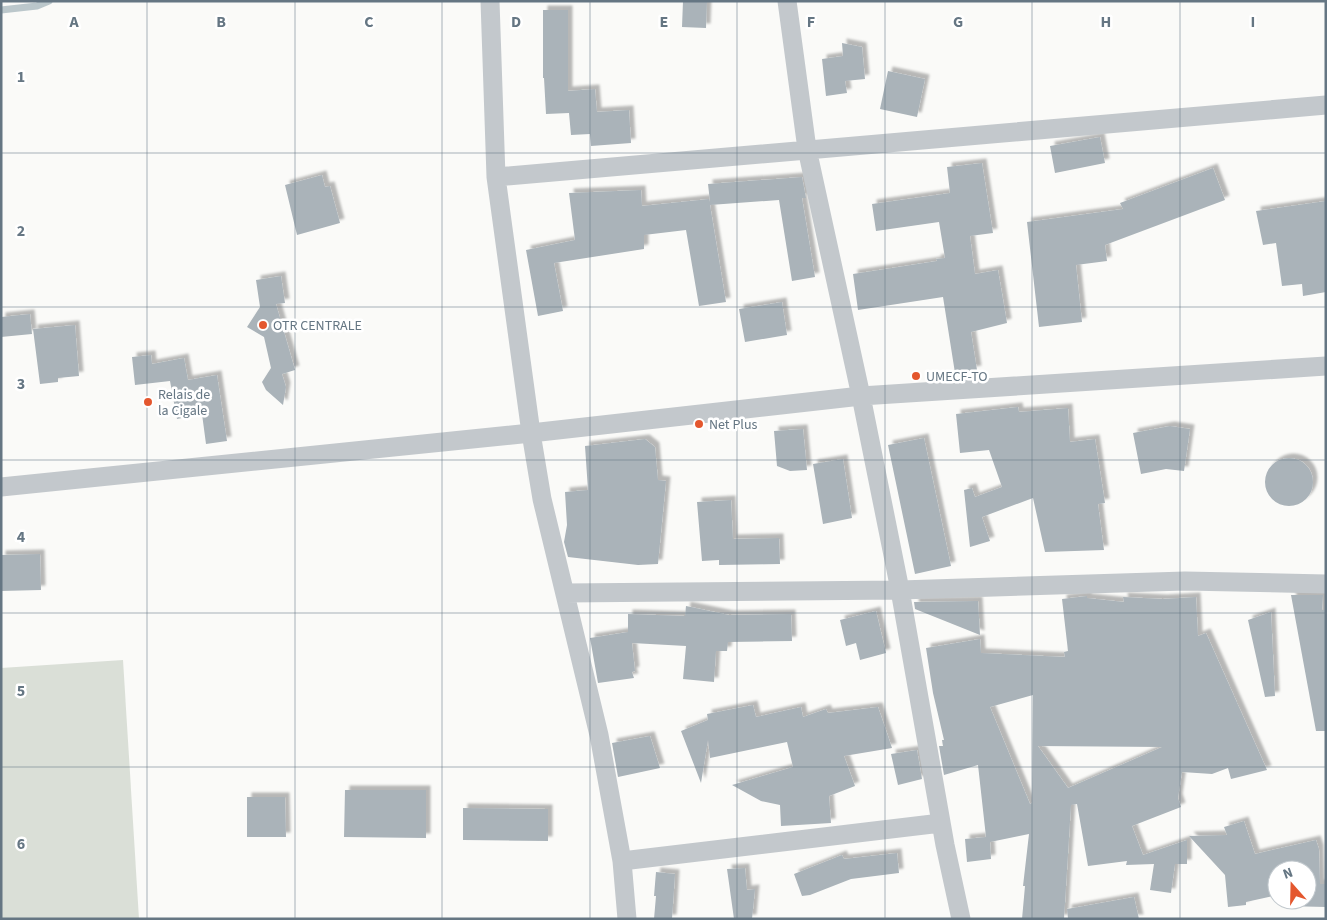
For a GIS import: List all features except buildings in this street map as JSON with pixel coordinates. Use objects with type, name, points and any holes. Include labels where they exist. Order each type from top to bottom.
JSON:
[{"type":"street","points":[[490,1],[496,177],[531,434],[542,499],[599,735],[622,861],[627,919]]},
{"type":"street","points":[[787,1],[807,149],[861,396],[900,590],[941,823],[961,919]]},
{"type":"street","points":[[496,177],[1326,105]]},
{"type":"street","points":[[1,487],[531,434],[861,396],[1326,366]]},
{"type":"street","points":[[565,593],[900,590],[1185,581],[1326,584]]},
{"type":"street","points":[[622,861],[941,823]]},
{"type":"shaded area","points":[[123,660],[139,919],[1,919],[1,668]]},
{"type":"waterway","points":[[1,10],[37,6],[49,1]]},
{"type":"place","name":"OTR CENTRALE","points":[[263,325]]},
{"type":"place","name":"UMECF-TO","points":[[916,376]]},
{"type":"place","name":"Relais de la Cigale","points":[[148,402]]},
{"type":"place","name":"Net Plus","points":[[699,424]]}]
